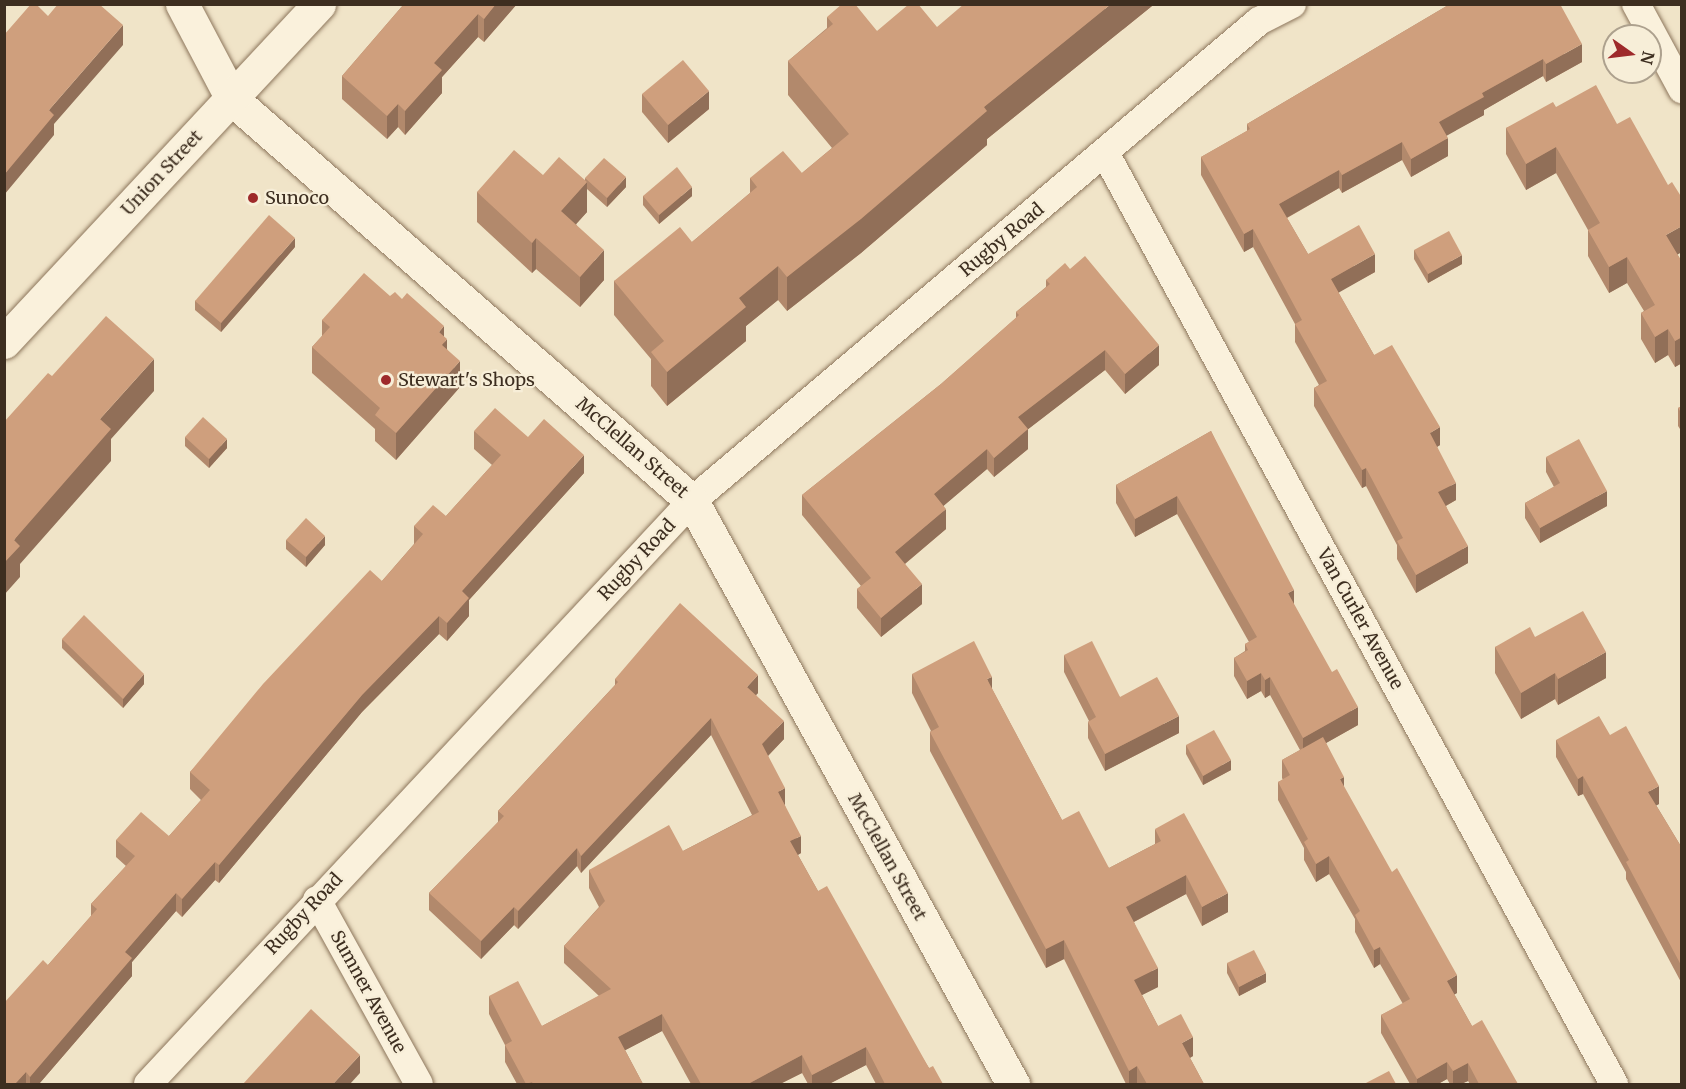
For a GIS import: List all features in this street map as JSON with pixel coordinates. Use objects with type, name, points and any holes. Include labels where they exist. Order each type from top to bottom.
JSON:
[{"type":"street","name":"McClellan Street","points":[[182,4],[232,99],[692,501],[1012,1084]]},
{"type":"street","name":"Union Street","points":[[4,342],[319,4]]},
{"type":"street","name":"Rugby Road","points":[[148,1084],[317,900],[692,501],[1105,153],[1249,13],[1292,4]]},
{"type":"street","points":[[1636,4],[1682,89]]},
{"type":"street","name":"Van Curler Avenue","points":[[1105,153],[1614,1084]]},
{"type":"street","name":"Sumner Avenue","points":[[317,900],[419,1084]]},
{"type":"building","points":[[31,4],[36,4],[48,16],[58,4],[99,4],[123,25],[49,110],[54,115],[4,175],[4,35]]},
{"type":"building","points":[[404,4],[496,4],[484,19],[478,14],[434,63],[442,70],[405,111],[398,104],[387,116],[342,76]]},
{"type":"building","points":[[842,4],[855,4],[877,31],[909,4],[918,4],[937,27],[964,4],[1111,4],[984,107],[987,111],[861,219],[787,277],[778,266],[739,298],[746,307],[667,372],[651,352],[664,341],[614,281],[680,227],[692,242],[757,187],[750,178],[783,151],[802,173],[849,134],[788,61],[833,24],[827,17]]},
{"type":"building","points":[[1450,4],[1560,4],[1582,44],[1546,64],[1543,59],[1482,93],[1484,97],[1439,122],[1448,138],[1411,159],[1402,142],[1342,175],[1339,170],[1279,204],[1308,254],[1359,225],[1375,254],[1331,279],[1374,355],[1392,345],[1440,427],[1430,433],[1456,483],[1438,492],[1468,546],[1416,575],[1397,541],[1403,538],[1366,468],[1362,470],[1314,388],[1327,381],[1295,324],[1302,320],[1253,229],[1244,234],[1201,157],[1250,129],[1247,124]]},
{"type":"building","points":[[683,60],[709,91],[668,125],[642,94]]},
{"type":"building","points":[[1596,85],[1617,124],[1630,117],[1668,185],[1672,182],[1682,198],[1682,226],[1666,235],[1682,262],[1682,337],[1675,341],[1668,329],[1655,337],[1641,313],[1655,305],[1627,257],[1609,267],[1588,230],[1600,223],[1556,147],[1526,164],[1506,128],[1553,102],[1556,107]]},
{"type":"building","points":[[514,150],[543,175],[559,157],[587,182],[561,211],[604,250],[580,277],[536,238],[532,243],[477,192]]},
{"type":"building","points":[[604,158],[626,177],[607,198],[585,178]]},
{"type":"building","points":[[677,167],[692,187],[659,215],[643,196]]},
{"type":"building","points":[[269,215],[295,238],[221,323],[195,301]]},
{"type":"building","points":[[1449,231],[1462,255],[1428,274],[1414,250]]},
{"type":"building","points":[[1085,256],[1159,345],[1125,374],[1105,350],[1018,417],[1028,429],[994,458],[987,449],[934,494],[946,509],[895,552],[922,584],[881,618],[857,589],[871,578],[802,495],[941,384],[1019,315],[1016,312],[1050,284],[1046,280],[1065,263],[1070,269]]},
{"type":"building","name":"Stewart's Shops","points":[[364,273],[390,296],[395,292],[402,299],[407,293],[444,326],[439,332],[447,339],[442,345],[460,361],[396,433],[375,415],[380,408],[312,347],[330,327],[322,320]]},
{"type":"building","points":[[106,316],[154,359],[100,419],[111,429],[14,540],[20,546],[4,563],[4,422],[48,373],[52,376]]},
{"type":"building","points":[[495,408],[528,437],[544,419],[584,455],[462,591],[469,598],[447,623],[439,616],[362,695],[219,865],[215,862],[182,899],[176,893],[125,952],[132,958],[30,1077],[26,1072],[15,1084],[4,1084],[4,1003],[43,960],[48,965],[97,909],[91,904],[135,856],[116,840],[141,812],[169,836],[210,790],[190,772],[263,684],[370,570],[382,581],[423,534],[414,526],[433,505],[446,516],[501,455],[474,431]]},
{"type":"building","points":[[203,417],[227,439],[209,459],[185,437]]},
{"type":"building","points":[[1211,431],[1294,590],[1288,593],[1332,672],[1337,669],[1358,707],[1303,738],[1270,677],[1265,680],[1261,673],[1247,681],[1234,658],[1248,650],[1245,644],[1257,637],[1177,496],[1135,519],[1116,485]]},
{"type":"building","points":[[1579,439],[1607,491],[1540,528],[1525,503],[1560,483],[1546,457]]},
{"type":"building","points":[[306,518],[325,536],[306,557],[286,540]]},
{"type":"building","points":[[680,603],[758,675],[747,687],[784,721],[762,744],[785,788],[778,792],[801,836],[790,841],[818,891],[827,886],[929,1068],[933,1066],[943,1084],[885,1084],[866,1047],[812,1075],[802,1055],[748,1084],[701,1084],[662,1014],[618,1037],[643,1084],[533,1084],[532,1082],[526,1084],[505,1045],[512,1041],[489,996],[518,981],[542,1026],[611,989],[564,946],[605,901],[589,870],[669,825],[683,851],[759,812],[711,718],[581,856],[577,848],[518,911],[514,907],[481,941],[429,893],[504,816],[498,811],[618,682],[615,679]]},
{"type":"building","points":[[1583,611],[1606,652],[1558,679],[1555,673],[1521,693],[1495,647],[1530,627],[1535,637]]},
{"type":"building","points":[[84,615],[144,674],[123,699],[62,639]]},
{"type":"building","points":[[974,641],[992,677],[987,679],[1062,820],[1079,811],[1109,868],[1161,841],[1155,829],[1184,813],[1228,893],[1202,907],[1186,875],[1126,907],[1158,968],[1134,980],[1158,1026],[1181,1014],[1193,1037],[1182,1043],[1204,1084],[1147,1084],[1137,1066],[1129,1071],[1064,940],[1046,949],[930,732],[939,727],[912,674]]},
{"type":"building","points":[[1092,641],[1120,697],[1157,677],[1179,716],[1105,754],[1088,722],[1096,717],[1064,655]]},
{"type":"building","points":[[1599,716],[1610,735],[1626,726],[1659,786],[1648,792],[1682,848],[1682,967],[1626,862],[1629,860],[1583,776],[1578,779],[1556,740]]},
{"type":"building","points":[[1214,730],[1231,760],[1203,776],[1186,745]]},
{"type":"building","points":[[1323,737],[1344,777],[1340,779],[1392,872],[1397,868],[1457,975],[1447,981],[1472,1026],[1482,1020],[1518,1084],[1479,1084],[1468,1063],[1453,1071],[1447,1062],[1417,1079],[1381,1015],[1410,999],[1380,947],[1374,950],[1355,915],[1360,911],[1329,856],[1316,864],[1304,842],[1308,839],[1278,782],[1290,775],[1282,760]]},
{"type":"building","points":[[1254,950],[1266,973],[1239,987],[1227,963]]},
{"type":"building","points":[[311,1009],[360,1055],[333,1084],[243,1084]]},
{"type":"building","points":[[1389,1071],[1396,1084],[1364,1084]]},
{"type":"place","name":"Sunoco","points":[[253,198]]},
{"type":"place","name":"Stewart's Shops","points":[[386,380]]}]
